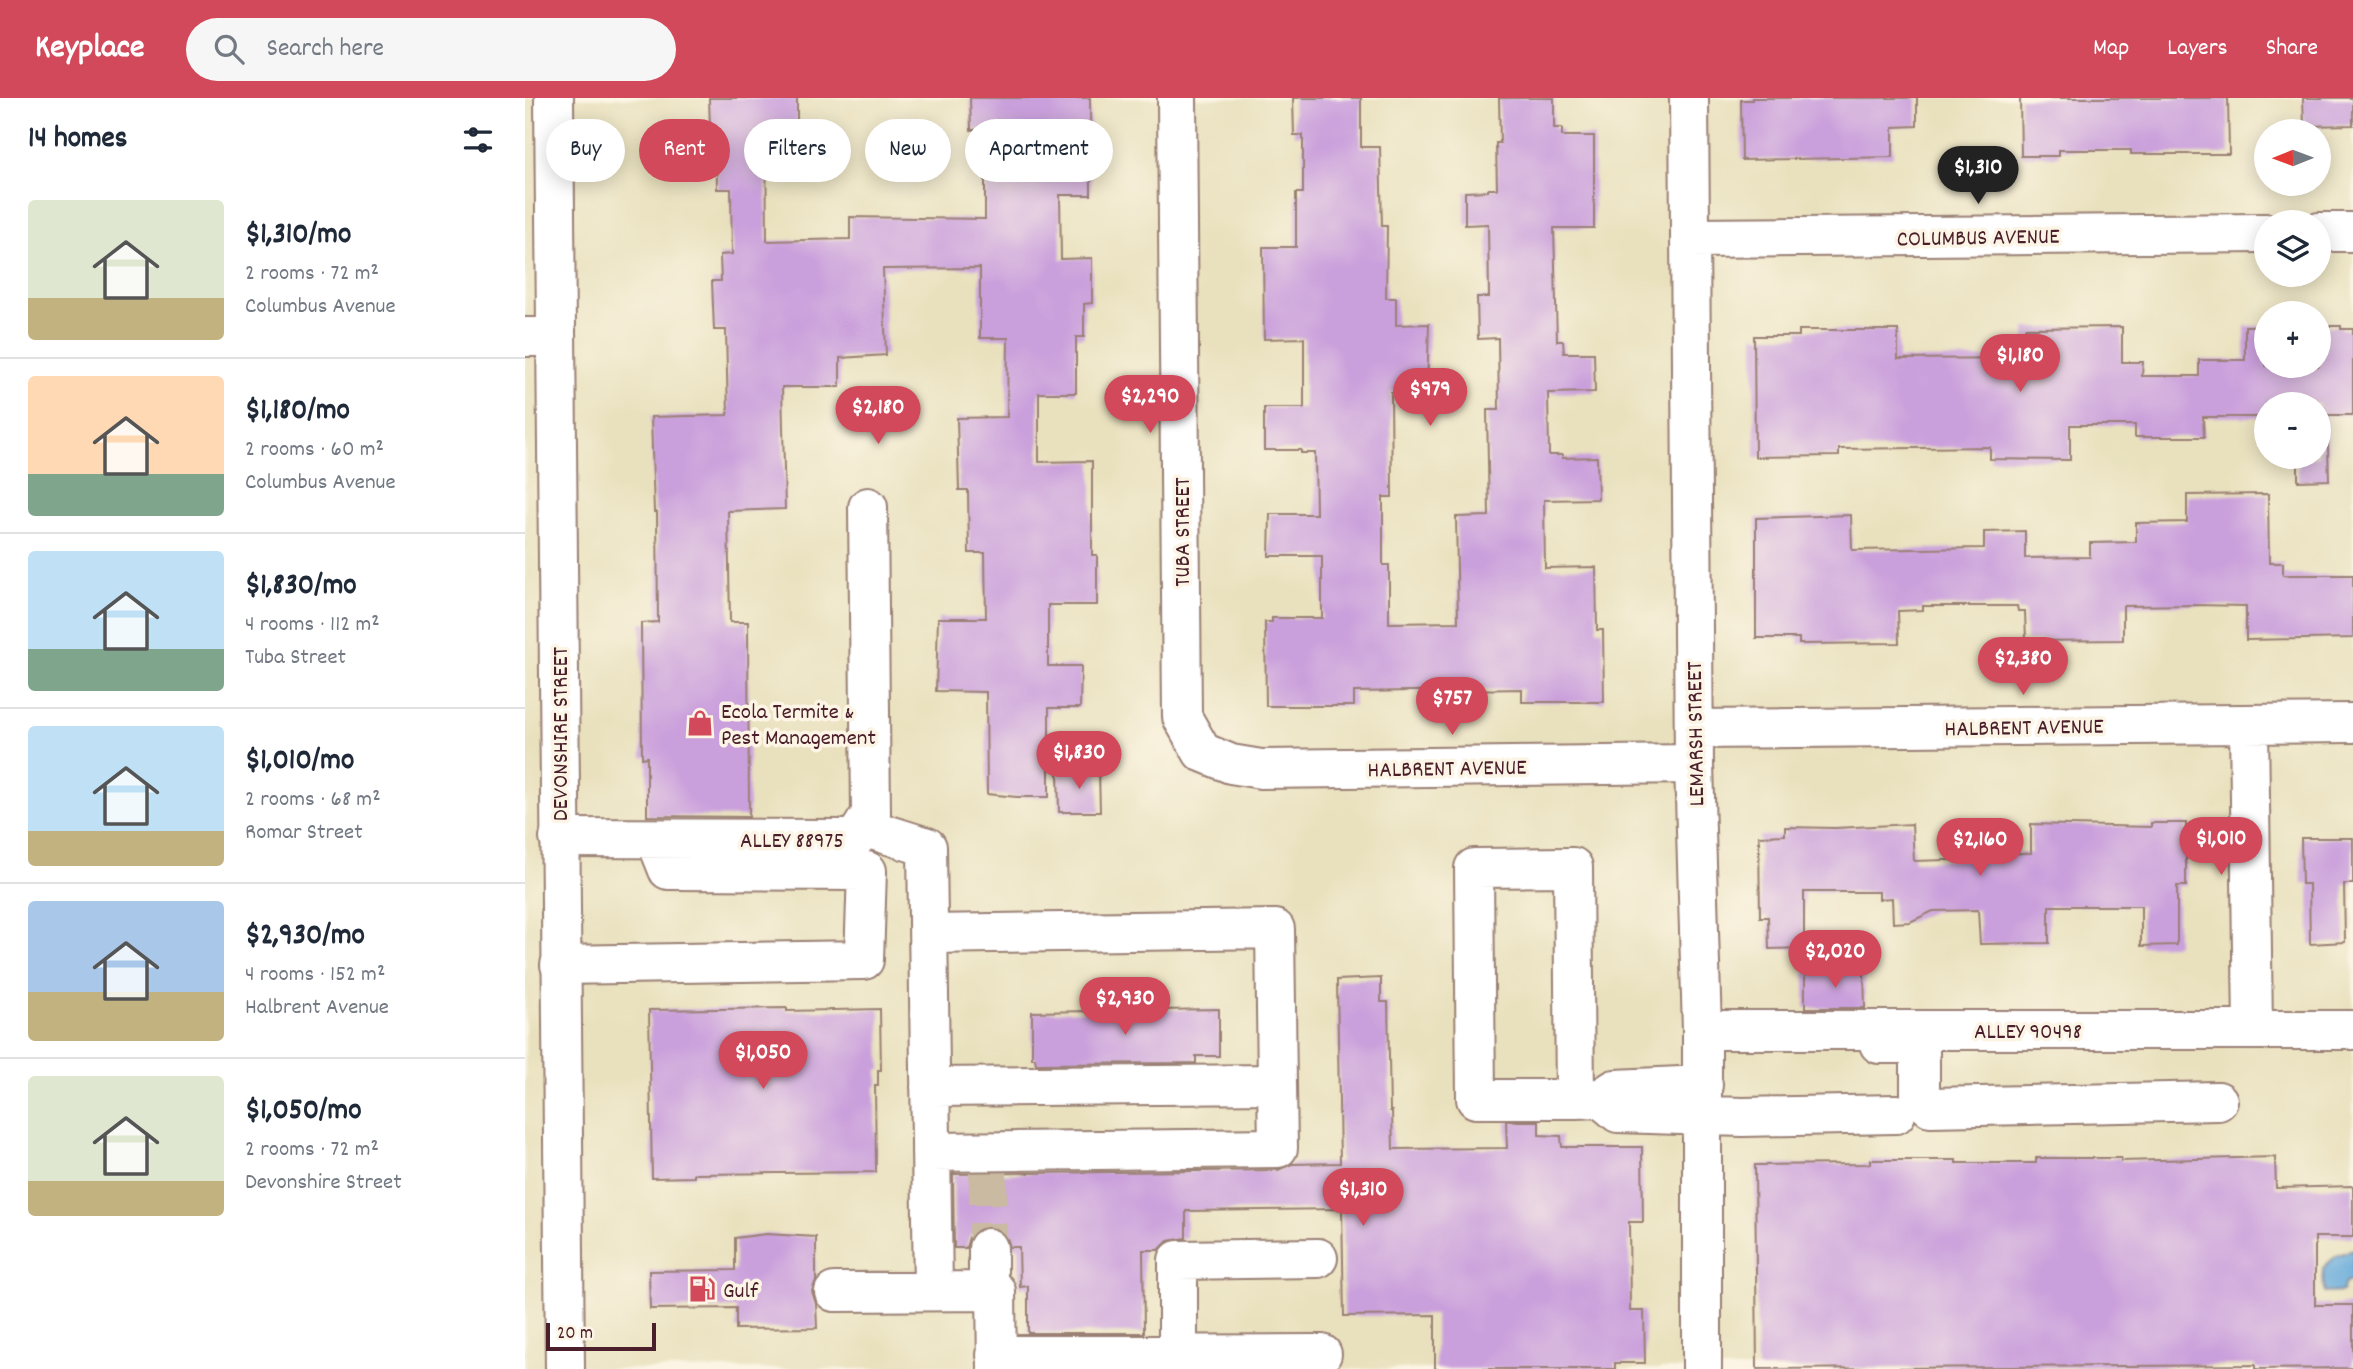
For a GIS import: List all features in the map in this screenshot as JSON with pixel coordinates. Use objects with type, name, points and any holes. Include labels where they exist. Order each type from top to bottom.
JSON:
[{"type":"street","name":"DEVONSHIRE STREET","points":[[554,98],[541,337],[559,838],[565,1369]]},
{"type":"street","name":"TUBA STREET","points":[[1177,98],[1182,717],[1202,752]]},
{"type":"street","name":"LEMARSH STREET","points":[[1689,98],[1694,747],[1703,1100],[1703,1369]]},
{"type":"street","points":[[2331,232],[2353,232]]},
{"type":"street","name":"COLUMBUS AVENUE","points":[[1690,238],[2254,233]]},
{"type":"street","name":"ALLEY 88975","points":[[559,838],[855,839],[871,814],[868,507]]},
{"type":"street","name":"HALBRENT AVENUE","points":[[1202,752],[1231,764],[1261,769],[1694,747],[2249,724],[2353,723]]},
{"type":"street","points":[[2249,724],[2253,1029]]},
{"type":"street","points":[[863,827],[927,847],[933,1291]]},
{"type":"street","points":[[561,965],[865,960],[867,871],[668,870],[656,840]]},
{"type":"street","points":[[1588,1098],[1573,867],[1473,868],[1476,1099],[1588,1098],[1615,1089],[1703,1100],[1896,1114]]},
{"type":"street","points":[[929,934],[1275,929],[1278,1148],[988,1158],[931,1152]]},
{"type":"street","name":"ALLEY 90498","points":[[1702,1038],[2253,1029],[2353,1030]]},
{"type":"street","points":[[1702,1038],[1920,1044],[1920,1098],[1930,1107],[2218,1101]]},
{"type":"street","points":[[930,1087],[1277,1084]]},
{"type":"street","points":[[988,1248],[988,1291]]},
{"type":"street","points":[[1178,1354],[1178,1260],[1318,1258]]},
{"type":"street","points":[[834,1292],[996,1291],[996,1362],[1178,1354],[1322,1354]]},
{"type":"water","points":[[2353,1249],[2353,1280],[2345,1283],[2342,1292],[2324,1293],[2323,1268],[2336,1256]]},
{"type":"building","points":[[709,98],[797,98],[797,119],[744,119],[744,182],[766,182],[767,241],[850,239],[850,217],[985,219],[985,182],[1091,182],[1091,195],[1060,195],[1061,259],[1092,258],[1092,303],[1084,304],[1084,337],[1076,337],[1076,393],[1039,393],[1039,462],[1092,461],[1092,555],[1097,555],[1097,605],[1048,605],[1048,666],[1081,666],[1080,708],[1049,708],[1049,797],[987,794],[986,692],[936,691],[938,618],[986,618],[985,553],[969,553],[968,490],[959,490],[957,418],[1007,417],[1008,338],[980,338],[980,268],[883,269],[886,355],[840,358],[840,387],[782,387],[785,509],[728,511],[730,622],[748,622],[749,817],[647,816],[647,757],[642,758],[641,623],[658,622],[657,512],[654,512],[651,417],[728,415],[726,330],[714,330],[712,281],[721,281],[720,255],[732,254],[731,189],[717,189],[717,182],[730,182],[730,119],[710,119]]},
{"type":"building","points":[[970,98],[1090,98],[1090,119],[971,119]]},
{"type":"building","points":[[1293,98],[1361,98],[1361,147],[1380,147],[1382,226],[1387,226],[1386,298],[1396,298],[1396,325],[1429,324],[1427,390],[1391,392],[1392,497],[1383,497],[1383,565],[1389,565],[1389,623],[1458,622],[1456,517],[1489,516],[1487,410],[1499,410],[1498,338],[1478,339],[1477,297],[1489,297],[1488,224],[1465,225],[1465,192],[1497,189],[1499,98],[1554,98],[1554,128],[1562,128],[1562,136],[1594,136],[1594,228],[1554,228],[1557,341],[1563,341],[1564,353],[1594,353],[1595,392],[1548,393],[1549,455],[1562,455],[1562,458],[1597,457],[1598,499],[1544,500],[1545,568],[1596,567],[1597,630],[1603,630],[1604,702],[1522,702],[1522,689],[1354,692],[1354,706],[1266,706],[1265,622],[1272,622],[1272,618],[1322,618],[1322,556],[1269,556],[1270,514],[1316,514],[1315,453],[1301,453],[1301,450],[1264,450],[1264,408],[1304,408],[1304,338],[1264,339],[1263,247],[1296,247],[1296,193],[1303,193],[1303,135],[1294,135]]},
{"type":"building","points":[[1917,98],[1917,126],[1893,127],[1893,157],[1742,160],[1741,100]]},
{"type":"building","points":[[2020,98],[2228,98],[2229,154],[2131,154],[2131,150],[2059,150],[2059,156],[2021,156]]},
{"type":"building","points":[[2303,98],[2353,98],[2353,125],[2331,125],[2331,119],[2304,119]]},
{"type":"building","points":[[2245,326],[2254,326],[2254,378],[2331,378],[2331,326],[2353,329],[2353,415],[2331,415],[2331,392],[2254,392],[2254,417],[2203,417],[2204,437],[2135,437],[2135,425],[2070,425],[2070,460],[1990,459],[1990,447],[1839,449],[1839,456],[1755,457],[1754,336],[1799,336],[1799,330],[1898,330],[1898,359],[2025,358],[2025,328],[2122,327],[2122,362],[2143,362],[2142,376],[2199,376],[2199,360],[2245,360]]},
{"type":"building","points":[[2298,469],[2329,469],[2329,480],[2298,481]]},
{"type":"building","points":[[2268,494],[2269,563],[2283,563],[2283,575],[2353,575],[2353,638],[2246,640],[2246,606],[2195,605],[2123,606],[2123,640],[2026,641],[2025,611],[2018,611],[2017,606],[1923,606],[1923,610],[1898,611],[1899,643],[1799,644],[1799,638],[1756,638],[1756,518],[1851,515],[1852,550],[1984,548],[1984,532],[2025,531],[2025,558],[2090,557],[2090,543],[2136,542],[2136,523],[2187,522],[2187,495]]},
{"type":"building","points":[[1099,770],[1100,812],[1059,812],[1058,771]]},
{"type":"building","points":[[2151,823],[2186,823],[2186,886],[2177,886],[2177,945],[2141,946],[2141,906],[2049,906],[2049,943],[1980,944],[1978,910],[1933,911],[1910,922],[1893,923],[1892,898],[1879,899],[1879,892],[1804,892],[1804,948],[1769,949],[1768,917],[1760,917],[1759,836],[1785,835],[1785,827],[1835,828],[1912,824],[1914,861],[1979,859],[1979,854],[2031,853],[2031,824],[2151,827]]},
{"type":"building","points":[[2301,838],[2353,838],[2353,884],[2344,884],[2345,942],[2310,944],[2309,884],[2302,884]]},
{"type":"building","points":[[1864,971],[1865,1008],[1805,1008],[1805,972]]},
{"type":"building","points":[[1381,978],[1381,1002],[1388,1002],[1393,1149],[1507,1148],[1506,1121],[1539,1121],[1539,1135],[1561,1136],[1562,1147],[1642,1147],[1643,1222],[1629,1222],[1630,1311],[1644,1311],[1645,1363],[1615,1363],[1615,1369],[1435,1369],[1435,1315],[1344,1316],[1342,1209],[1186,1211],[1186,1238],[1168,1241],[1159,1250],[1143,1250],[1144,1333],[1028,1333],[1028,1286],[1020,1287],[1019,1247],[1010,1247],[1007,1238],[999,1229],[987,1226],[978,1229],[969,1237],[966,1248],[954,1248],[953,1174],[1278,1170],[1292,1164],[1340,1163],[1337,980]]},
{"type":"building","points":[[787,1008],[787,1011],[880,1009],[881,1070],[878,1070],[878,1086],[875,1086],[876,1172],[694,1174],[694,1177],[652,1178],[649,1010]]},
{"type":"building","points":[[1219,1009],[1219,1056],[1196,1056],[1196,1063],[1036,1064],[1035,1058],[1032,1058],[1032,1012]]},
{"type":"building","points":[[2275,1157],[2276,1188],[2353,1186],[2353,1237],[2315,1237],[2315,1305],[2353,1305],[2353,1368],[2255,1369],[2255,1365],[1757,1369],[1755,1165],[1870,1164],[1870,1160],[2036,1163],[2036,1158],[2121,1158],[2121,1161]]},
{"type":"building","points":[[766,1234],[816,1237],[816,1280],[812,1291],[816,1304],[817,1328],[736,1329],[736,1308],[650,1309],[649,1271],[735,1270],[735,1238]]},
{"type":"tunnel","points":[[988,1166],[988,1248]]},
{"type":"place","name":"Ecola Termite & Pest Management","points":[[700,723]]},
{"type":"place","name":"Gulf","points":[[702,1289]]}]
